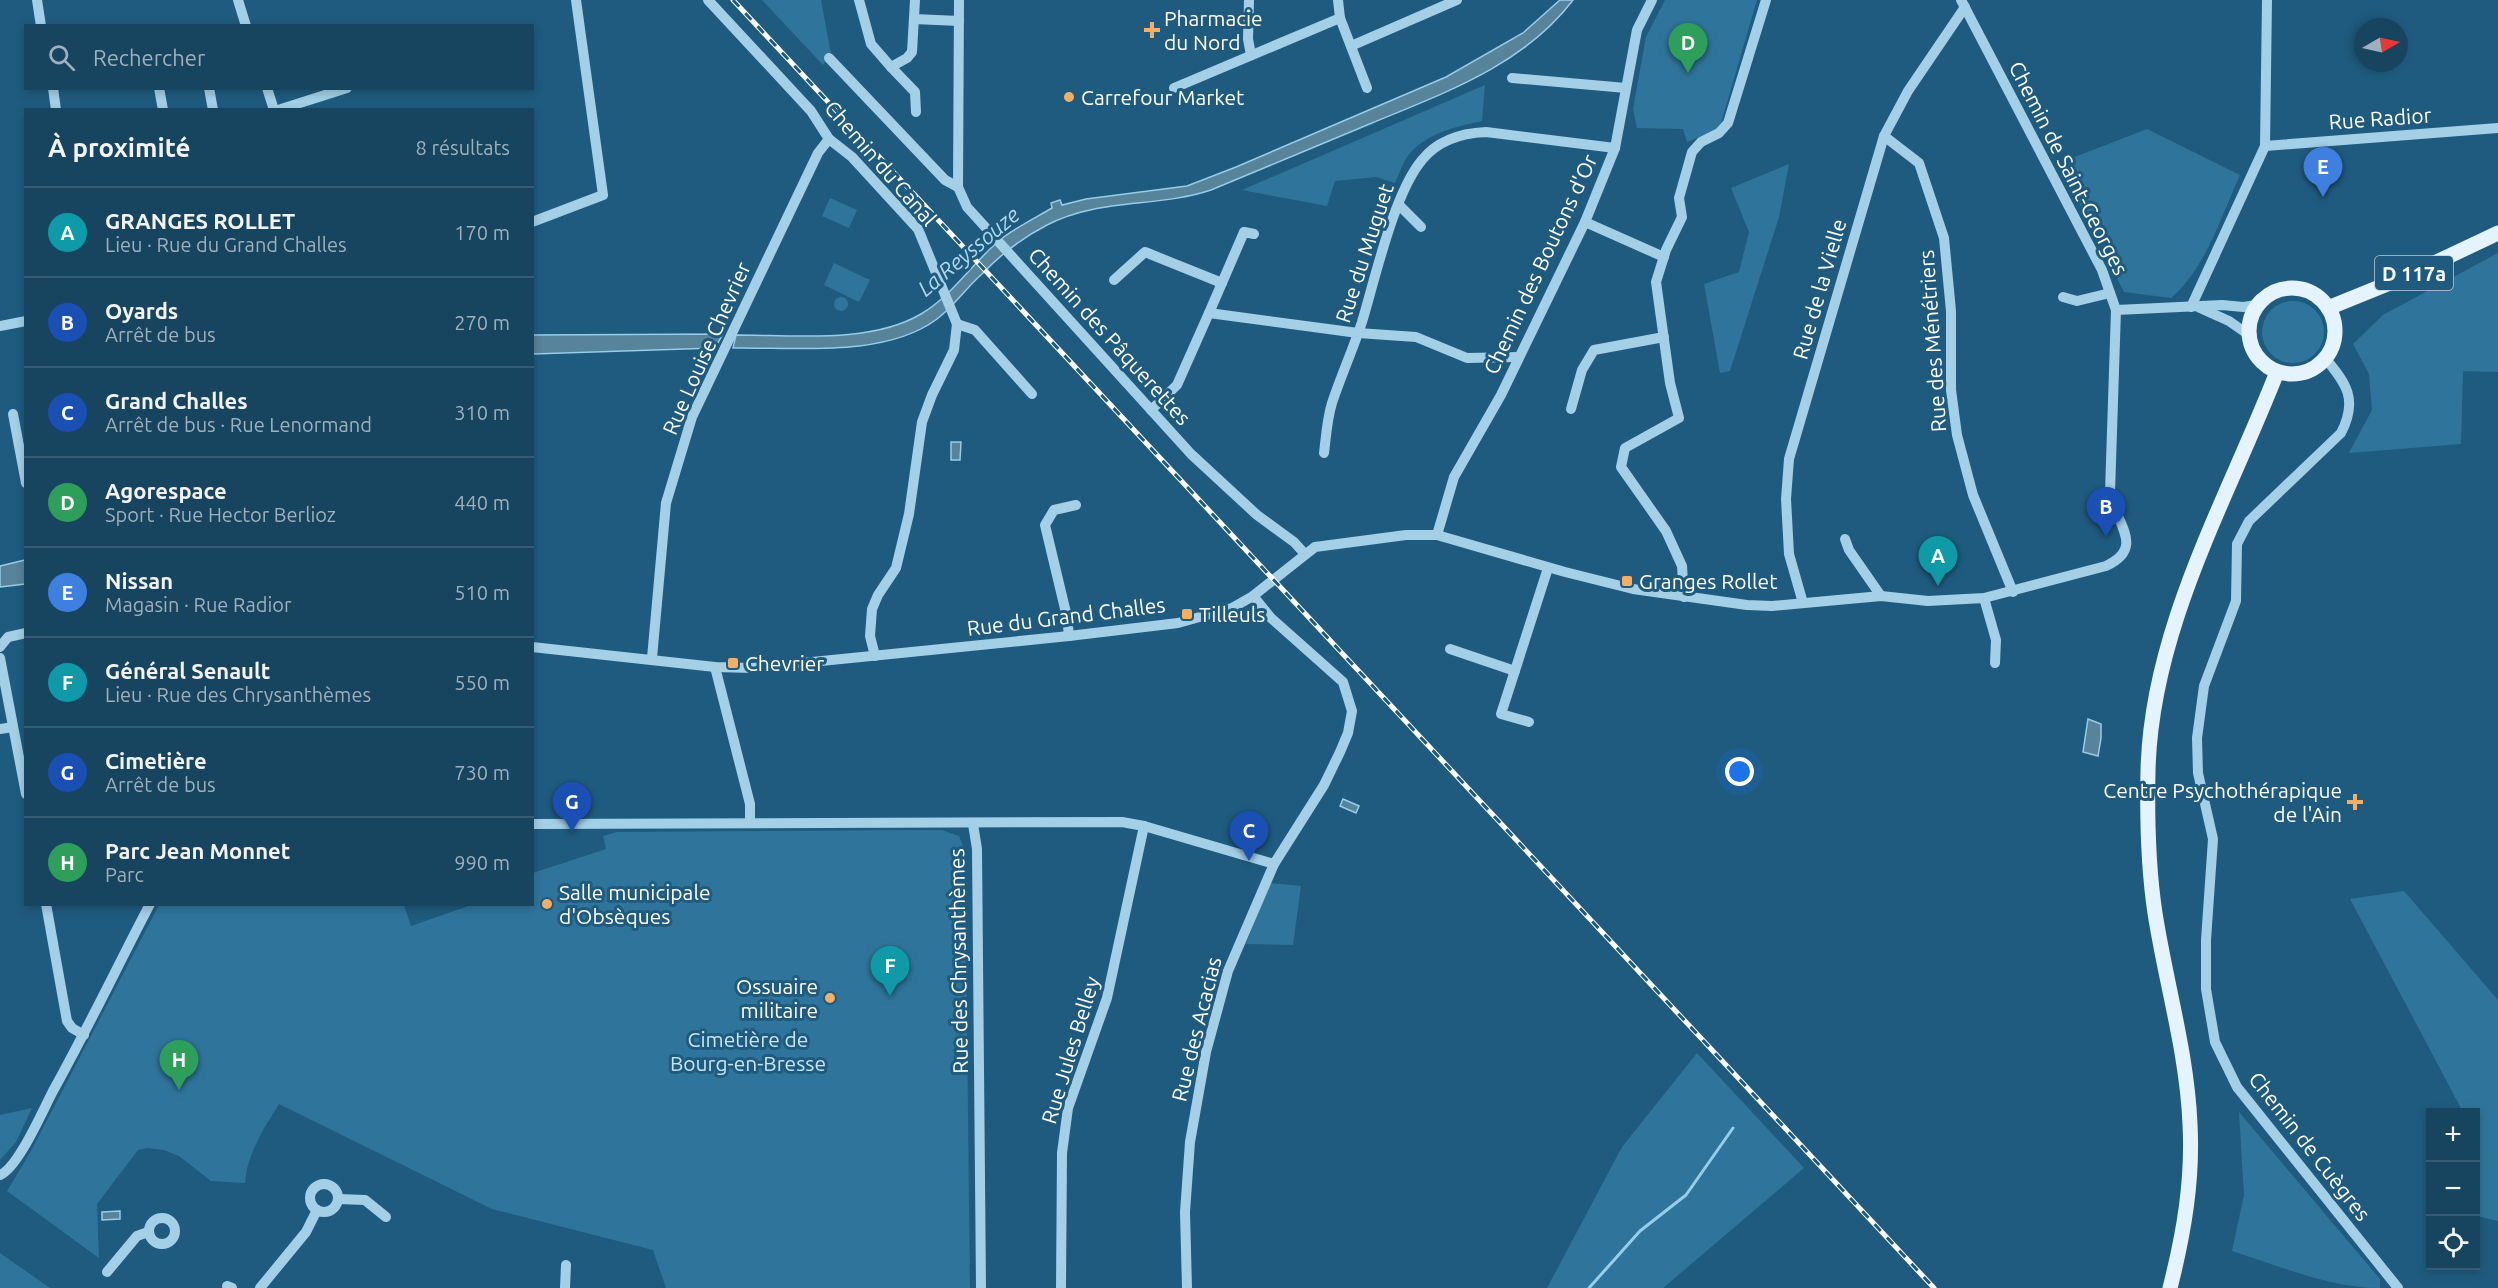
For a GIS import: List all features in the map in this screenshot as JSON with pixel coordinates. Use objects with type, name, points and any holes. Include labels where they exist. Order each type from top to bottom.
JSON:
[{"type":"main road","name":"D 117a","points":[[2328,308],[2407,276],[2498,233]]},
{"type":"main road","points":[[2294,288],[2307,291],[2319,298],[2328,308],[2334,321],[2335,334],[2332,347],[2315,367],[2303,373],[2277,372],[2258,357],[2252,347],[2249,324],[2257,305],[2274,293],[2294,288]]},
{"type":"main road","points":[[2170,1288],[2187,1210],[2191,1171],[2190,1123],[2186,1077],[2155,912],[2148,846],[2148,768],[2154,712],[2166,658],[2187,589],[2277,372]]},
{"type":"street","points":[[37,0],[41,24]]},
{"type":"street","points":[[238,0],[245,24]]},
{"type":"street","points":[[534,221],[603,195],[576,0]]},
{"type":"street","name":"Chemin du Canal","points":[[708,0],[811,111],[829,139],[852,157],[918,229],[957,324],[954,350],[932,395],[922,422],[909,514],[896,568],[878,595],[872,609],[870,636],[875,656]]},
{"type":"street","points":[[859,0],[871,44],[915,92],[916,112]]},
{"type":"street","points":[[891,68],[908,58],[912,52],[915,0]]},
{"type":"street","name":"Chemin des Pâquerettes","points":[[959,0],[958,187],[967,207],[1191,454],[1304,553]]},
{"type":"street","points":[[1249,0],[1248,39],[1251,55]]},
{"type":"street","points":[[1338,0],[1340,18],[1367,88]]},
{"type":"street","points":[[1351,46],[1457,0]]},
{"type":"street","name":"Chemin des Boutons d'Or","points":[[1437,535],[1454,477],[1501,395],[1584,222],[1615,148],[1637,30],[1652,0]]},
{"type":"street","points":[[1684,597],[1682,566],[1670,540],[1621,467],[1625,448],[1679,418],[1670,383],[1656,282],[1664,257],[1682,218],[1679,198],[1692,152],[1701,142],[1719,133],[1728,123],[1766,0]]},
{"type":"street","points":[[2194,307],[2265,146],[2267,0]]},
{"type":"street","name":"Rue de la Vielle","points":[[1803,603],[1789,554],[1786,500],[1789,459],[1884,136],[1908,91],[1963,3]]},
{"type":"street","name":"Chemin de Saint-Georges","points":[[1963,3],[2102,270],[2116,310],[2110,492],[2112,506],[2127,536]]},
{"type":"street","points":[[1174,88],[1340,18]]},
{"type":"street","points":[[914,19],[959,21]]},
{"type":"street","points":[[829,58],[945,180],[958,187]]},
{"type":"street","points":[[1512,78],[1626,88]]},
{"type":"street","points":[[53,90],[56,108]]},
{"type":"street","points":[[159,90],[163,108]]},
{"type":"street","points":[[209,90],[213,108]]},
{"type":"street","points":[[268,90],[275,108]]},
{"type":"street","points":[[282,108],[341,90]]},
{"type":"street","name":"Rue Radior","points":[[2265,146],[2498,128]]},
{"type":"street","name":"Rue du Muguet","points":[[1323,453],[1331,406],[1358,333],[1408,180],[1422,160],[1449,139],[1471,133],[1486,132],[1615,148]]},
{"type":"street","name":"Rue des Ménétriers","points":[[1884,136],[1919,163],[1944,238],[1952,311],[1951,390],[1957,435],[1972,495],[2013,591]]},
{"type":"street","name":"Rue Louise Chevrier","points":[[652,658],[666,503],[692,417],[818,153],[829,139]]},
{"type":"street","points":[[1399,205],[1420,227]]},
{"type":"street","points":[[1584,222],[1664,257]]},
{"type":"street","points":[[1151,410],[1177,385],[1244,232],[1254,234]]},
{"type":"street","points":[[1114,280],[1145,252],[1222,283]]},
{"type":"street","points":[[2063,297],[2077,301],[2110,293]]},
{"type":"street","points":[[2116,310],[2257,305]]},
{"type":"street","points":[[2194,307],[2229,321],[2249,335]]},
{"type":"street","points":[[1209,314],[1358,333],[1416,337],[1467,357],[1518,357]]},
{"type":"street","points":[[0,326],[24,321]]},
{"type":"street","points":[[957,324],[975,330],[1032,394]]},
{"type":"street","points":[[1571,409],[1582,370],[1594,350],[1664,337]]},
{"type":"street","name":"Chemin de Cuègres","points":[[2325,358],[2341,378],[2347,390],[2349,413],[2347,422],[2341,433],[2261,508],[2240,535],[2236,551],[2236,601],[2204,686],[2196,753],[2198,773],[2213,839],[2206,940],[2206,989],[2215,1042],[2237,1087],[2398,1288]]},
{"type":"street","points":[[13,414],[21,439],[24,465]]},
{"type":"street","points":[[1069,636],[1067,617],[1045,525],[1054,510],[1076,505]]},
{"type":"street","name":"Rue du Grand Challes","points":[[534,647],[652,658],[715,667],[753,668],[1069,636],[1178,622],[1232,608],[1253,596],[1304,553],[1315,547],[1331,543],[1406,535],[1437,535],[1548,568],[1633,589],[1747,605],[1881,596],[1928,601],[1984,598],[2113,563],[2126,549],[2127,536]]},
{"type":"street","points":[[1845,539],[1849,550],[1881,596]]},
{"type":"street","points":[[1529,722],[1501,714],[1548,568]]},
{"type":"street","name":"Rue des Acacias","points":[[1187,1288],[1185,1212],[1190,1142],[1206,1052],[1228,971],[1274,864],[1324,785],[1348,733],[1352,711],[1343,682],[1271,618],[1253,596]]},
{"type":"street","points":[[1984,598],[1996,640],[1995,663]]},
{"type":"street","points":[[1,645],[8,636],[24,633]]},
{"type":"street","points":[[1450,649],[1515,671]]},
{"type":"street","points":[[0,658],[24,784]]},
{"type":"street","points":[[715,667],[750,804],[750,823]]},
{"type":"street","points":[[0,729],[13,727]]},
{"type":"street","points":[[973,824],[1122,822],[1144,826],[1274,864]]},
{"type":"street","name":"Rue des Chrysanthèmes","points":[[534,824],[973,824],[977,849],[981,1288]]},
{"type":"street","name":"Rue Jules Belley","points":[[1061,1288],[1062,1153],[1068,1108],[1109,990],[1144,826]]},
{"type":"street","points":[[46,906],[67,1021],[72,1028],[84,1035]]},
{"type":"street","points":[[0,1175],[10,1167],[29,1138],[149,906]]},
{"type":"street","points":[[319,1185],[332,1187],[338,1199],[331,1211],[317,1210],[313,1207],[310,1196],[319,1185]]},
{"type":"street","points":[[338,1199],[365,1200],[386,1217]]},
{"type":"street","points":[[260,1288],[306,1232],[317,1210]]},
{"type":"street","points":[[107,1272],[137,1236],[148,1232]]},
{"type":"street","points":[[565,1288],[566,1265]]},
{"type":"green space","points":[[762,0],[821,0],[831,54],[823,65]]},
{"type":"green space","points":[[1665,0],[1757,0],[1721,123],[1716,130],[1687,142],[1683,129],[1637,128],[1633,109],[1646,37]]},
{"type":"green space","points":[[1485,85],[1482,121],[1441,132],[1423,142],[1407,157],[1395,183],[1376,177],[1335,181],[1327,206],[1242,190]]},
{"type":"green space","points":[[2147,129],[2240,175],[2203,257],[2194,272],[2171,298],[2124,292],[2059,163]]},
{"type":"green space","points":[[1789,164],[1779,217],[1730,371],[1720,373],[1704,284],[1739,272],[1749,232],[1731,188]]},
{"type":"green space","points":[[830,198],[857,210],[849,228],[822,216]]},
{"type":"green space","points":[[2498,253],[2498,372],[2463,371],[2461,444],[2349,453],[2372,410],[2369,374],[2353,344],[2383,315]]},
{"type":"green space","points":[[834,263],[870,280],[859,302],[824,285]]},
{"type":"green space","points":[[841,297],[846,299],[848,304],[846,309],[841,311],[836,309],[834,304],[836,299]]},
{"type":"green space","points":[[2293,301],[2310,306],[2315,310],[2319,315],[2324,332],[2319,349],[2315,354],[2310,358],[2293,363],[2276,358],[2271,354],[2267,349],[2262,332],[2267,315],[2271,310],[2276,306]]},
{"type":"green space","name":"Cimetière de Bourg-en-Bresse","points":[[942,830],[959,836],[965,851],[970,1288],[666,1288],[653,1250],[492,1209],[279,1104],[253,1152],[245,1183],[211,1181],[179,1156],[164,1150],[147,1148],[138,1150],[97,1204],[99,1258],[7,1191],[31,1151],[158,906],[404,906],[411,926],[468,906],[534,906],[534,873],[606,849],[603,836],[617,832]]},
{"type":"green space","points":[[1270,883],[1301,886],[1293,945],[1246,944]]},
{"type":"green space","points":[[2404,891],[2498,1000],[2498,1221],[2480,1217],[2480,1108],[2461,1108],[2350,899]]},
{"type":"green space","points":[[1697,1053],[1804,1168],[1663,1288],[1547,1288],[1622,1147]]},
{"type":"green space","points":[[32,1108],[16,1142],[0,1160],[0,1115]]},
{"type":"green space","points":[[2239,1112],[2380,1279],[2380,1288],[2324,1280],[2232,1251],[2244,1195]]},
{"type":"green space","points":[[0,1253],[50,1288],[0,1288]]},
{"type":"shaded area","points":[[1560,0],[1573,0],[1553,23],[1531,42],[1507,60],[1481,75],[1427,100],[1211,190],[1191,196],[1087,211],[1066,216],[1047,225],[1004,253],[943,314],[916,331],[892,340],[839,348],[733,348],[736,335],[831,336],[879,330],[901,324],[932,307],[1001,239],[1052,208],[1051,203],[1060,200],[1062,205],[1086,199],[1187,186],[1236,167],[1446,77],[1523,33]]},
{"type":"shaded area","points":[[723,334],[715,348],[534,354],[534,335]]},
{"type":"shaded area","points":[[951,442],[961,442],[960,460],[951,460]]},
{"type":"shaded area","points":[[24,560],[24,584],[0,587],[0,566]]},
{"type":"shaded area","points":[[2088,719],[2101,724],[2098,756],[2083,752]]},
{"type":"shaded area","points":[[1343,799],[1359,806],[1356,813],[1340,806]]},
{"type":"shaded area","points":[[120,1211],[120,1219],[102,1220],[102,1212]]},
{"type":"waterway","points":[[1589,1288],[1640,1231],[1686,1195],[1733,1128]]},
{"type":"railway","points":[[733,0],[1934,1288]]},
{"type":"place","name":"Pharmacie du Nord","points":[[1152,30]]},
{"type":"place","name":"Agorespace","points":[[1688,73]]},
{"type":"place","name":"Carrefour Market","points":[[1069,97]]},
{"type":"place","name":"Nissan","points":[[2323,197]]},
{"type":"place","name":"Oyards","points":[[2106,537]]},
{"type":"place","name":"Granges Rollet","points":[[1627,581]]},
{"type":"place","name":"GRANGES ROLLET","points":[[1938,586]]},
{"type":"place","name":"Tilleuls","points":[[1187,614]]},
{"type":"place","name":"Chevrier","points":[[733,663]]},
{"type":"place","name":"Centre Psychothérapique de l'Ain","points":[[2355,802]]},
{"type":"place","name":"Cimetière","points":[[572,832]]},
{"type":"place","name":"Grand Challes","points":[[1249,861]]},
{"type":"place","name":"Salle municipale d'Obsèques","points":[[547,904]]},
{"type":"place","name":"Général Senault","points":[[890,996]]},
{"type":"place","name":"Ossuaire militaire","points":[[830,998]]},
{"type":"place","name":"Parc Jean Monnet","points":[[179,1090]]},
{"type":"water label","name":"La Reyssouze","points":[[968,251]]}]
